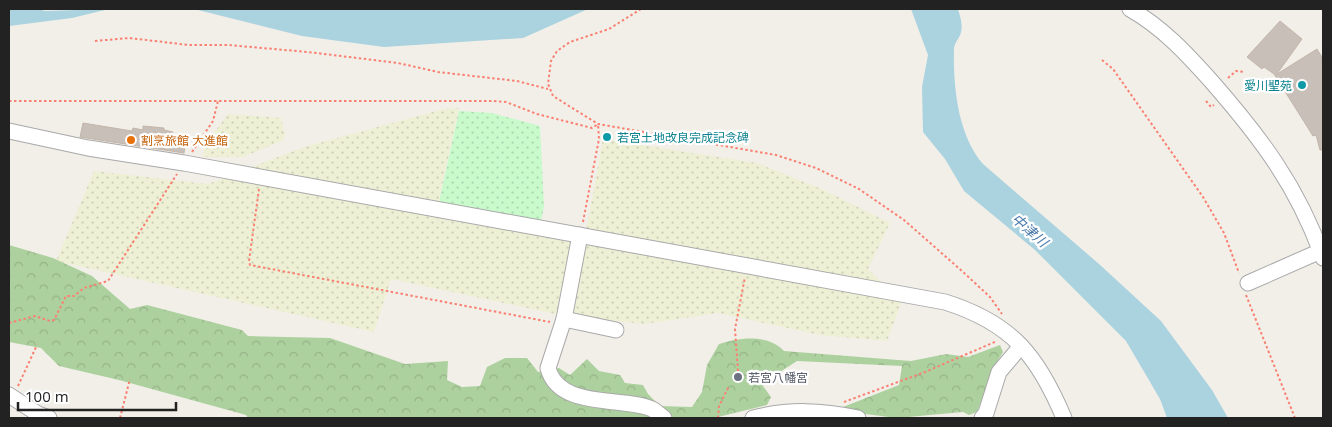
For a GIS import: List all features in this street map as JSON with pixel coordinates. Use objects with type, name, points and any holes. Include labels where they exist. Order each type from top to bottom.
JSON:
[{"type":"street","points":[[1130,9],[1149,20],[1175,43],[1264,143],[1294,191],[1322,253],[1246,284]]},
{"type":"street","points":[[9,131],[88,148],[184,163],[945,302],[980,315],[1016,342],[1042,372],[1064,418]]},
{"type":"street","points":[[580,235],[564,322],[548,368],[552,379],[578,396],[651,408],[664,418]]},
{"type":"street","points":[[564,322],[616,330]]},
{"type":"street","points":[[982,418],[986,413],[999,372],[1016,342]]},
{"type":"street","points":[[11,400],[41,417]]},
{"type":"street","points":[[753,418],[778,412],[826,412],[858,418]]},
{"type":"path","points":[[641,9],[609,29],[562,46],[553,55],[551,61],[548,89],[552,96],[598,124],[776,155],[816,168],[859,189],[904,220],[962,271],[990,297],[1007,321]]},
{"type":"path","points":[[95,41],[129,38],[189,45],[228,45],[308,52],[398,62],[438,72],[517,81],[548,89]]},
{"type":"path","points":[[1102,60],[1113,69],[1203,196],[1224,233],[1246,284],[1242,286],[1295,418]]},
{"type":"path","points":[[1228,78],[1236,72],[1244,72]]},
{"type":"path","points":[[1206,101],[1211,107],[1214,104],[1207,97]]},
{"type":"path","points":[[9,323],[35,316],[50,322],[54,320],[66,296],[74,296],[84,288],[108,281],[213,121],[218,101]]},
{"type":"path","points":[[9,102],[494,101],[506,102],[537,114],[592,128],[598,124]]},
{"type":"path","points":[[580,235],[599,139],[598,124]]},
{"type":"path","points":[[261,177],[248,261],[250,266],[564,322]]},
{"type":"path","points":[[738,371],[735,329],[747,266]]},
{"type":"path","points":[[826,412],[828,409],[925,372],[992,342],[1016,342]]},
{"type":"path","points":[[11,400],[37,345]]},
{"type":"path","points":[[120,418],[130,379]]},
{"type":"path","points":[[718,418],[719,406],[730,386]]},
{"type":"green space","points":[[459,108],[436,213],[584,241],[603,139],[757,163],[824,190],[890,223],[868,269],[901,303],[887,341],[820,335],[718,313],[644,324],[556,314],[391,279],[374,332],[56,261],[94,171],[208,184],[304,147],[444,109]]},
{"type":"green space","points":[[459,111],[492,113],[540,126],[544,206],[541,222],[439,202]]},
{"type":"green space","points":[[228,114],[281,118],[285,134],[284,140],[243,157],[203,157],[205,145]]},
{"type":"green space","points":[[9,245],[53,258],[92,276],[130,309],[147,305],[242,330],[248,336],[330,338],[405,364],[448,361],[447,380],[462,387],[480,386],[487,367],[505,358],[527,358],[538,372],[559,368],[570,375],[587,359],[599,371],[620,375],[625,383],[643,385],[648,394],[660,406],[692,407],[702,392],[707,365],[719,344],[736,340],[762,339],[784,351],[911,361],[946,354],[968,357],[1000,345],[1003,352],[994,367],[977,412],[969,415],[963,412],[897,418],[850,412],[843,407],[899,385],[902,366],[797,361],[780,372],[765,377],[763,386],[771,397],[767,405],[714,418],[248,418],[246,415],[119,380],[59,366],[41,348],[9,342]]},
{"type":"water","points":[[38,9],[45,11],[109,9],[72,18],[9,26],[9,10]]},
{"type":"water","points":[[194,9],[588,9],[523,38],[384,47],[302,36]]},
{"type":"water","name":"中津川","points":[[911,9],[958,9],[962,26],[954,49],[956,94],[968,139],[983,164],[1099,264],[1161,321],[1212,390],[1228,418],[1167,418],[1160,399],[1126,341],[1035,250],[964,191],[945,159],[923,132],[922,87],[928,55]]},
{"type":"building","name":"愛川聖苑","points":[[1280,21],[1302,39],[1277,74],[1317,49],[1323,59],[1323,150],[1320,150],[1316,135],[1313,136],[1274,74],[1264,67],[1262,69],[1247,57]]},
{"type":"building","points":[[83,123],[132,131],[133,128],[143,130],[143,126],[164,128],[164,130],[173,132],[171,144],[185,146],[184,153],[80,137]]},
{"type":"place","name":"愛川聖苑","points":[[1302,85]]},
{"type":"place","name":"若宮土地改良完成記念碑","points":[[607,137]]},
{"type":"place","name":"割烹旅館 大進館","points":[[131,140]]},
{"type":"place","name":"若宮八幡宮","points":[[738,377]]}]
